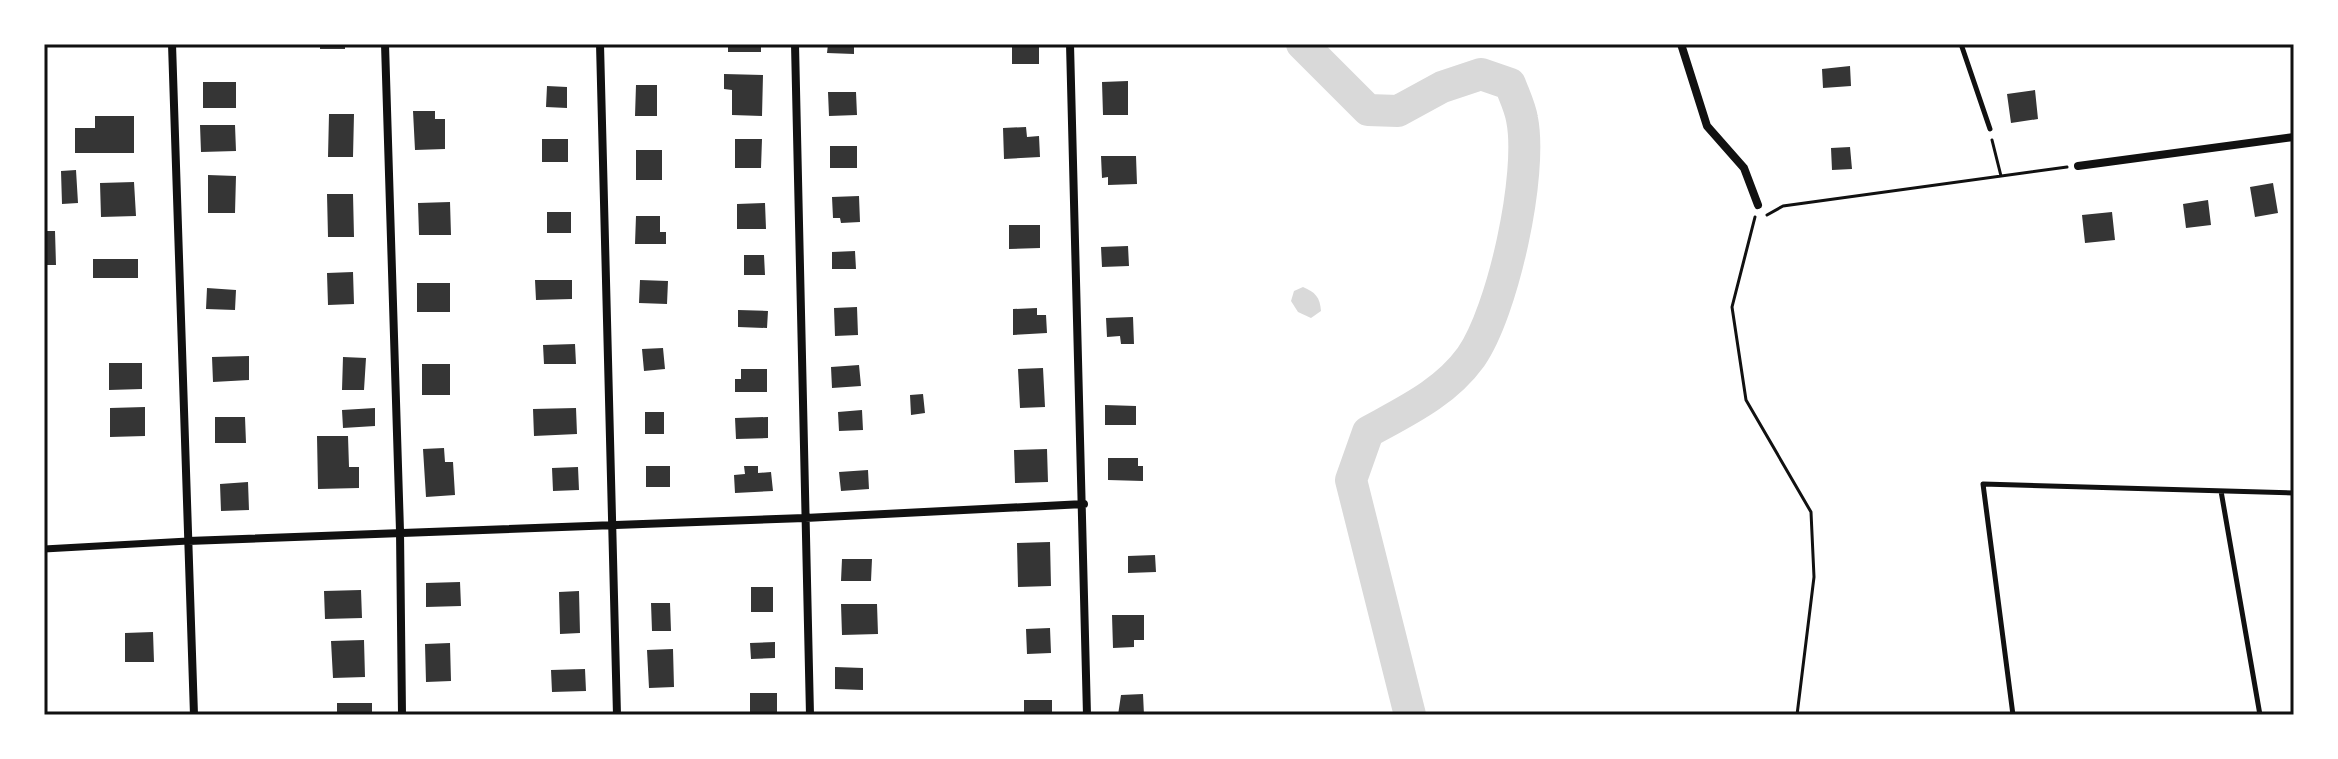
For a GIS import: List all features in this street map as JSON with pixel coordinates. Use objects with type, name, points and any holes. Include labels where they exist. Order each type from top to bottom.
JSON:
[{"type":"street","points":[[172,44],[194,715]]},
{"type":"street","points":[[385,44],[400,531],[402,715]]},
{"type":"street","points":[[600,44],[617,715]]},
{"type":"street","points":[[795,44],[810,715]]},
{"type":"street","points":[[1070,44],[1087,715]]},
{"type":"street","points":[[1681,44],[1707,126],[1744,168],[1758,205]]},
{"type":"street","points":[[2078,166],[2294,137]]},
{"type":"street","points":[[44,549],[400,531],[805,518],[1084,504]]},
{"type":"lane","points":[[1961,44],[1990,129]]},
{"type":"lane","points":[[2013,715],[1983,484],[2294,493]]},
{"type":"lane","points":[[2221,491],[2260,715]]},
{"type":"path","points":[[1990,129],[2001,176]]},
{"type":"path","points":[[1754,222],[1783,206],[2078,166]]},
{"type":"path","points":[[1758,205],[1732,307],[1746,400],[1811,512],[1814,577],[1797,715]]},
{"type":"shaded area","points":[[1303,287],[1314,293],[1319,302],[1321,311],[1311,318],[1298,312],[1291,301],[1294,291]]},
{"type":"building","points":[[320,44],[345,44],[345,49],[320,49]]},
{"type":"building","points":[[728,44],[761,44],[761,52],[728,52]]},
{"type":"building","points":[[828,44],[854,44],[854,54],[827,53]]},
{"type":"building","points":[[1012,44],[1039,44],[1039,64],[1012,64]]},
{"type":"building","points":[[1850,66],[1851,86],[1823,88],[1822,69]]},
{"type":"building","points":[[724,74],[763,75],[762,116],[732,115],[732,90],[724,89]]},
{"type":"building","points":[[1128,81],[1128,115],[1103,115],[1102,82]]},
{"type":"building","points":[[203,82],[236,82],[236,108],[203,108]]},
{"type":"building","points":[[636,85],[657,85],[657,116],[635,116]]},
{"type":"building","points":[[547,86],[567,87],[567,108],[546,107]]},
{"type":"building","points":[[2035,90],[2038,119],[2011,123],[2007,94]]},
{"type":"building","points":[[828,92],[856,92],[857,115],[829,116]]},
{"type":"building","points":[[413,111],[435,111],[435,119],[445,119],[445,149],[415,150]]},
{"type":"building","points":[[329,114],[354,114],[353,157],[328,157]]},
{"type":"building","points":[[95,116],[134,116],[134,153],[75,153],[75,128],[95,128]]},
{"type":"building","points":[[200,125],[235,125],[236,151],[201,152]]},
{"type":"building","points":[[1026,127],[1027,137],[1039,136],[1040,157],[1004,159],[1003,128]]},
{"type":"building","points":[[542,139],[568,139],[568,162],[542,162]]},
{"type":"building","points":[[735,139],[762,139],[761,168],[735,168]]},
{"type":"building","points":[[830,146],[857,146],[857,168],[830,168]]},
{"type":"building","points":[[1850,147],[1852,169],[1832,170],[1831,148]]},
{"type":"building","points":[[636,150],[662,150],[662,180],[636,180]]},
{"type":"building","points":[[1101,156],[1136,156],[1137,184],[1108,185],[1108,177],[1102,178]]},
{"type":"building","points":[[76,170],[78,203],[62,204],[61,171]]},
{"type":"building","points":[[208,175],[236,176],[235,213],[208,213]]},
{"type":"building","points":[[134,182],[136,216],[101,217],[100,183]]},
{"type":"building","points":[[2273,183],[2278,213],[2255,217],[2250,187]]},
{"type":"building","points":[[327,194],[353,194],[354,237],[328,237]]},
{"type":"building","points":[[859,196],[860,222],[841,223],[840,218],[833,218],[832,197]]},
{"type":"building","points":[[2208,200],[2211,225],[2186,228],[2183,204]]},
{"type":"building","points":[[450,202],[451,235],[419,235],[418,203]]},
{"type":"building","points":[[765,203],[766,229],[737,229],[737,204]]},
{"type":"building","points":[[547,212],[571,212],[571,233],[547,233]]},
{"type":"building","points":[[2112,212],[2115,240],[2085,243],[2082,215]]},
{"type":"building","points":[[636,216],[660,216],[660,232],[666,232],[666,244],[635,244]]},
{"type":"building","points":[[1009,225],[1040,225],[1040,248],[1009,249]]},
{"type":"building","points":[[44,231],[55,231],[56,265],[44,265]]},
{"type":"building","points":[[1128,246],[1129,266],[1102,267],[1101,247]]},
{"type":"building","points":[[855,251],[856,269],[832,269],[832,252]]},
{"type":"building","points":[[744,255],[764,255],[765,275],[744,275]]},
{"type":"building","points":[[93,259],[138,259],[138,278],[93,278]]},
{"type":"building","points":[[353,272],[354,304],[328,305],[327,273]]},
{"type":"building","points":[[535,280],[572,280],[572,299],[536,300]]},
{"type":"building","points":[[640,280],[668,281],[667,304],[639,303]]},
{"type":"building","points":[[417,283],[450,283],[450,312],[417,312]]},
{"type":"building","points":[[207,288],[236,290],[235,310],[206,309]]},
{"type":"building","points":[[857,307],[858,335],[835,336],[834,308]]},
{"type":"building","points":[[1037,308],[1037,315],[1046,315],[1047,333],[1013,335],[1013,309]]},
{"type":"building","points":[[738,310],[768,311],[767,328],[738,327]]},
{"type":"building","points":[[1133,317],[1134,344],[1121,344],[1120,336],[1107,337],[1106,318]]},
{"type":"building","points":[[575,344],[576,364],[544,364],[543,345]]},
{"type":"building","points":[[663,348],[665,369],[644,371],[642,349]]},
{"type":"building","points":[[249,356],[249,380],[213,382],[212,357]]},
{"type":"building","points":[[343,357],[366,358],[364,390],[342,390]]},
{"type":"building","points":[[109,363],[142,363],[142,389],[109,390]]},
{"type":"building","points":[[422,364],[450,364],[450,395],[422,395]]},
{"type":"building","points":[[859,365],[861,386],[832,388],[831,367]]},
{"type":"building","points":[[1043,368],[1045,407],[1020,408],[1018,369]]},
{"type":"building","points":[[741,369],[767,369],[767,392],[735,392],[735,379],[741,379]]},
{"type":"building","points":[[923,394],[925,413],[911,415],[910,395]]},
{"type":"building","points":[[1105,405],[1136,406],[1136,425],[1105,425]]},
{"type":"building","points":[[145,407],[145,436],[110,437],[110,408]]},
{"type":"building","points":[[375,408],[375,426],[343,428],[342,410]]},
{"type":"building","points":[[576,408],[577,434],[534,436],[533,409]]},
{"type":"building","points":[[862,410],[863,430],[839,431],[838,412]]},
{"type":"building","points":[[645,412],[664,412],[664,434],[645,434]]},
{"type":"building","points":[[215,417],[245,417],[246,443],[215,443]]},
{"type":"building","points":[[768,417],[768,438],[736,439],[735,418]]},
{"type":"building","points":[[317,436],[348,436],[349,467],[359,467],[359,488],[318,489]]},
{"type":"building","points":[[444,448],[445,462],[453,462],[455,495],[426,497],[423,449]]},
{"type":"building","points":[[1047,449],[1048,482],[1015,483],[1014,450]]},
{"type":"building","points":[[1108,458],[1138,458],[1138,466],[1143,466],[1143,481],[1108,480]]},
{"type":"building","points":[[646,466],[670,466],[670,487],[646,487]]},
{"type":"building","points":[[744,466],[758,466],[758,473],[771,472],[773,491],[735,493],[734,475],[745,474]]},
{"type":"building","points":[[578,467],[579,490],[553,491],[552,468]]},
{"type":"building","points":[[868,470],[869,489],[841,491],[839,472]]},
{"type":"building","points":[[248,482],[249,510],[221,511],[220,484]]},
{"type":"building","points":[[1050,542],[1051,586],[1018,587],[1017,543]]},
{"type":"building","points":[[1155,555],[1156,572],[1128,573],[1128,556]]},
{"type":"building","points":[[842,559],[872,559],[871,581],[841,581]]},
{"type":"building","points":[[460,582],[461,606],[426,607],[426,583]]},
{"type":"building","points":[[751,587],[773,587],[773,612],[751,612]]},
{"type":"building","points":[[361,590],[362,618],[325,619],[324,591]]},
{"type":"building","points":[[579,591],[580,633],[560,634],[559,592]]},
{"type":"building","points":[[651,603],[670,603],[671,631],[652,631]]},
{"type":"building","points":[[841,604],[877,604],[878,634],[842,635]]},
{"type":"building","points":[[1112,615],[1144,615],[1144,640],[1134,640],[1134,647],[1113,648]]},
{"type":"building","points":[[1050,628],[1051,653],[1027,654],[1026,629]]},
{"type":"building","points":[[153,632],[154,662],[125,662],[125,633]]},
{"type":"building","points":[[364,640],[365,677],[333,678],[331,641]]},
{"type":"building","points":[[775,642],[775,658],[751,659],[750,643]]},
{"type":"building","points":[[450,643],[451,681],[426,682],[425,644]]},
{"type":"building","points":[[673,649],[674,687],[649,688],[647,650]]},
{"type":"building","points":[[835,667],[863,668],[863,690],[835,689]]},
{"type":"building","points":[[585,669],[586,691],[552,692],[551,670]]},
{"type":"building","points":[[750,693],[777,693],[777,715],[750,715]]},
{"type":"building","points":[[1143,694],[1144,715],[1118,715],[1121,695]]},
{"type":"building","points":[[1024,700],[1052,700],[1052,715],[1024,715]]},
{"type":"building","points":[[337,703],[372,703],[372,715],[337,715]]},
{"type":"waterway","points":[[1302,44],[1368,110],[1398,111],[1442,87],[1481,74],[1510,84],[1522,119],[1523,173],[1513,241],[1483,336],[1471,357],[1449,381],[1424,400],[1368,432],[1351,480],[1410,715]]}]
